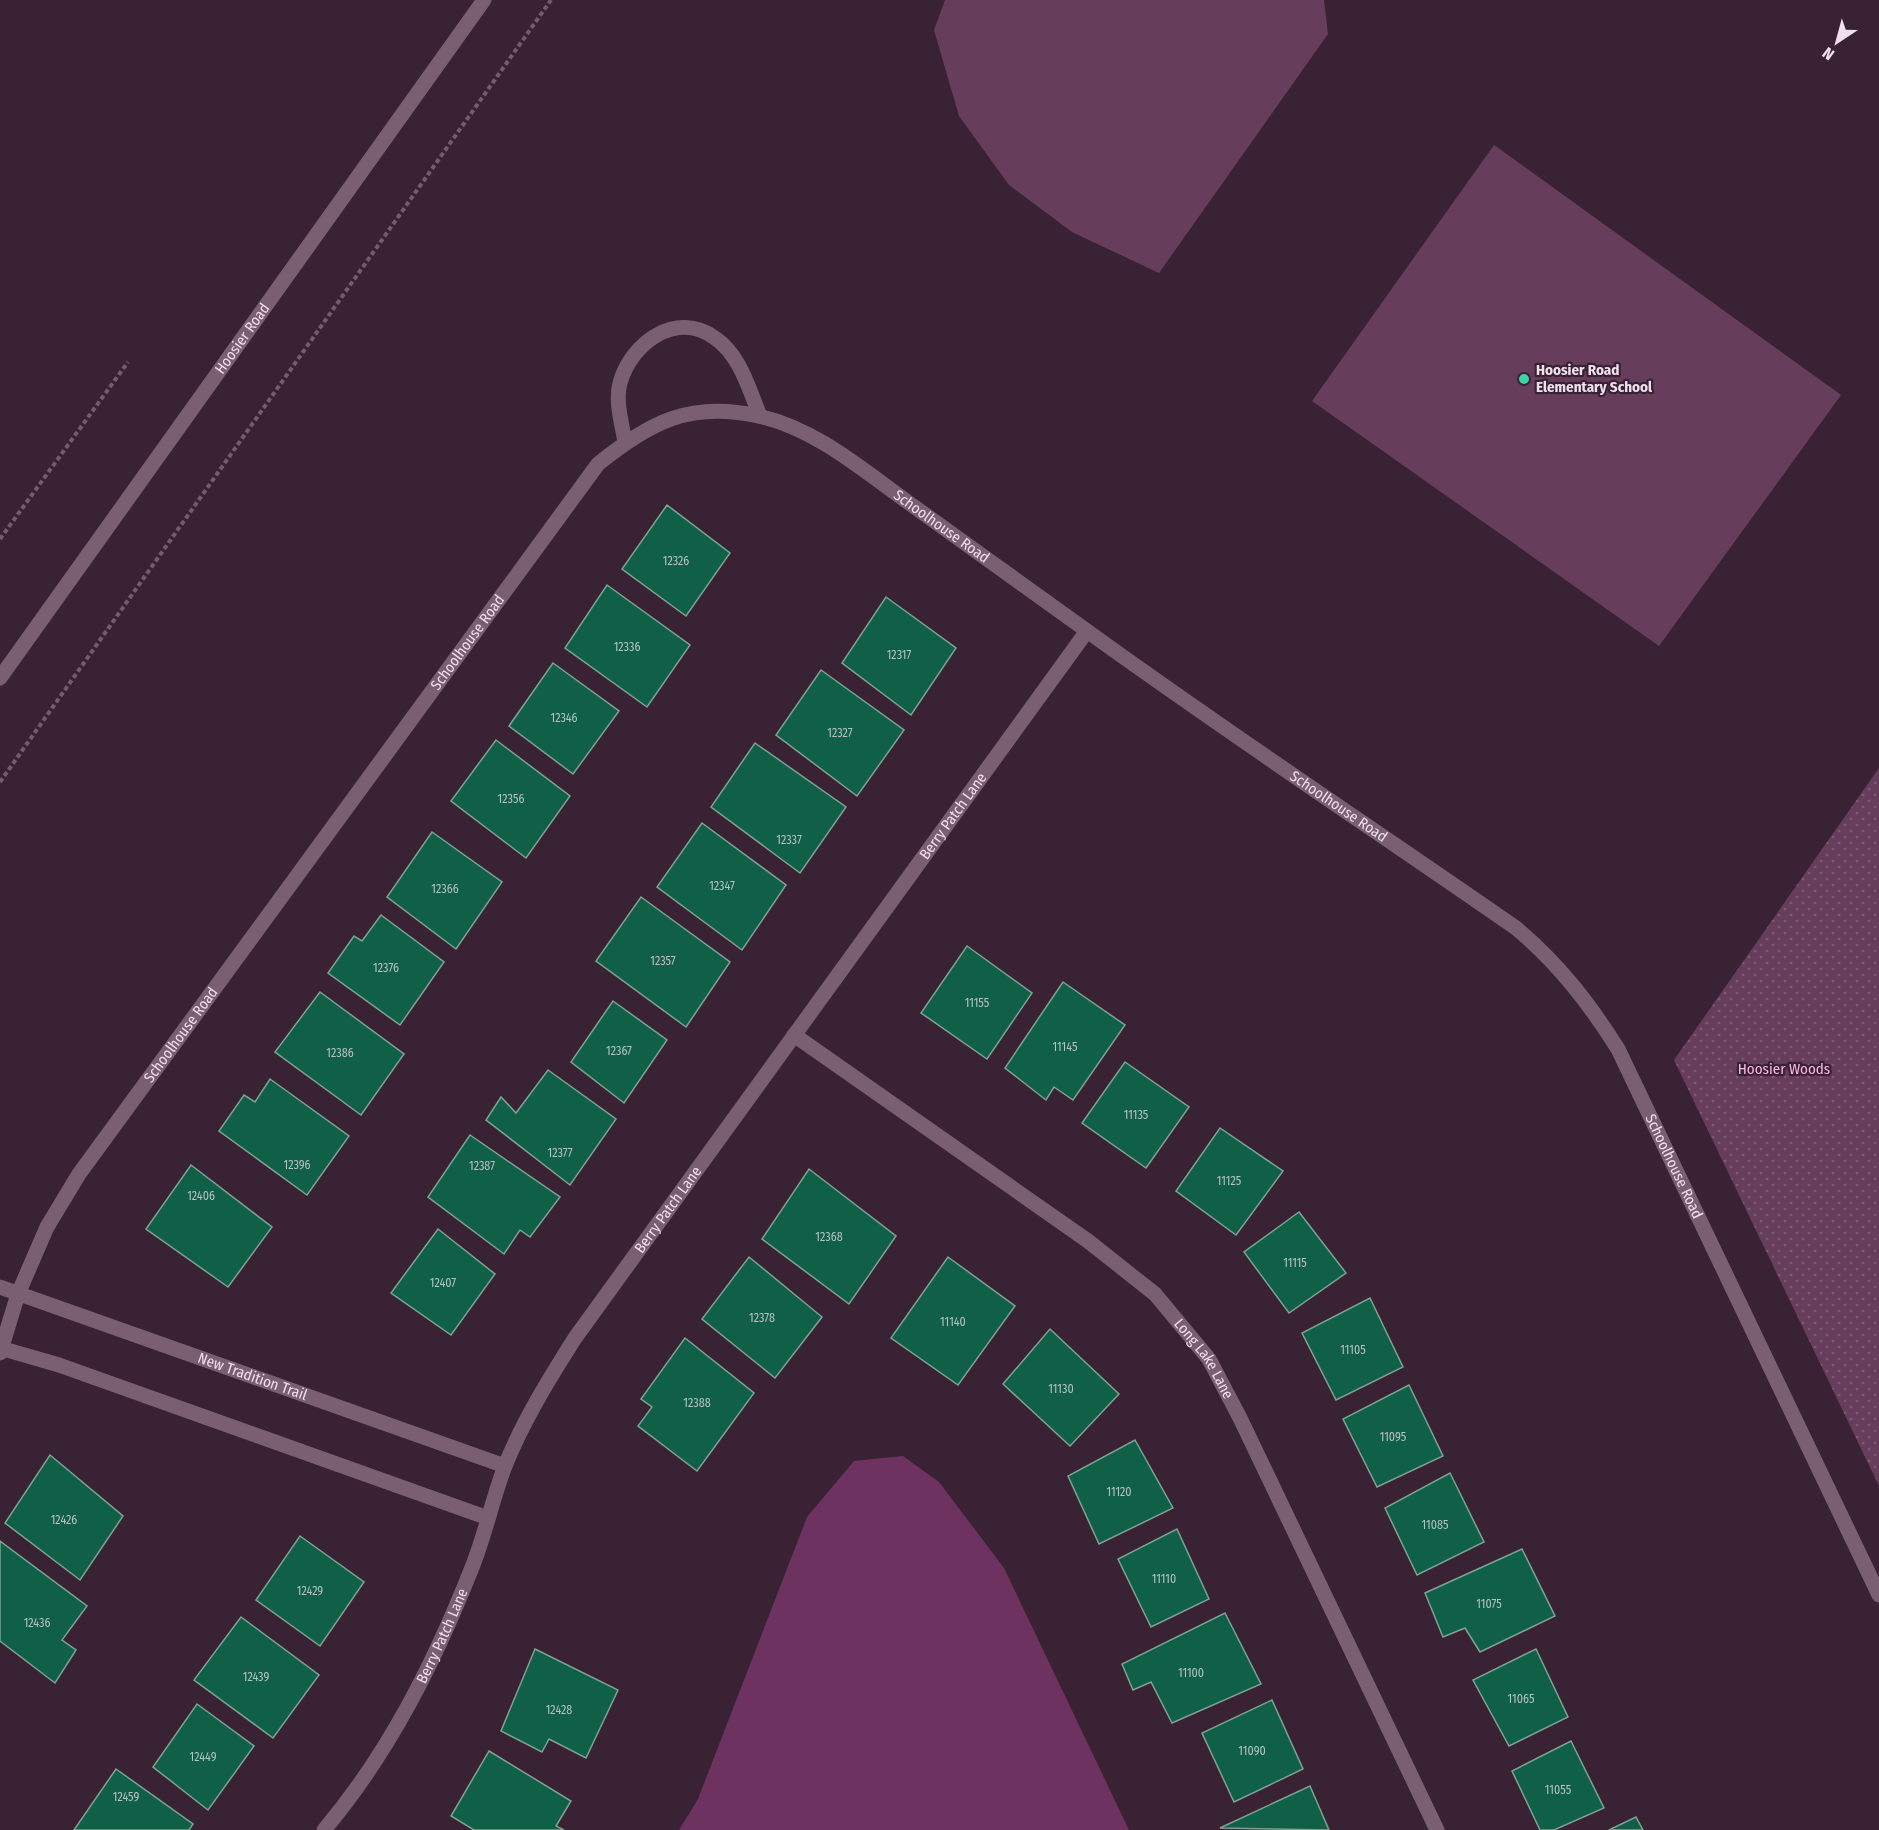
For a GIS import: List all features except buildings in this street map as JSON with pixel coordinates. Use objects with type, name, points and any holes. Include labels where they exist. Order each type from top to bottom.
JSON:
[{"type":"street","name":"Hoosier Road","points":[[0,678],[484,0]]},
{"type":"street","points":[[625,442],[618,400],[620,383],[639,348],[654,334],[667,330],[696,329],[715,338],[738,364],[760,416]]},
{"type":"street","name":"Schoolhouse Road","points":[[1,1349],[18,1294],[47,1227],[79,1174],[598,464],[625,442],[681,414],[707,410],[760,416],[784,424],[840,454],[1087,631],[1516,928],[1562,970],[1589,1003],[1618,1049],[1879,1595]]},
{"type":"street","name":"Berry Patch Lane","points":[[324,1830],[379,1754],[414,1696],[454,1612],[505,1466],[528,1415],[575,1338],[1087,631]]},
{"type":"street","name":"Long Lake Lane","points":[[794,1035],[1088,1241],[1155,1294],[1183,1325],[1209,1359],[1240,1418],[1437,1830]]},
{"type":"street","name":"New Tradition Trail","points":[[0,1287],[505,1466]]},
{"type":"street","points":[[1,1349],[59,1365],[488,1518]]},
{"type":"path","points":[[0,782],[551,0]]},
{"type":"path","points":[[0,539],[128,362]]},
{"type":"green space","points":[[945,0],[1324,0],[1328,34],[1159,273],[1072,232],[1009,185],[959,116],[934,30]]},
{"type":"green space","points":[[1494,145],[1841,395],[1659,646],[1312,401]]},
{"type":"green space","name":"Hoosier Woods","points":[[1879,768],[1879,1486],[1674,1060]]},
{"type":"shaded area","points":[[903,1456],[939,1482],[1004,1568],[1129,1830],[679,1830],[698,1799],[807,1517],[854,1461]]},
{"type":"place","name":"Hoosier Road Elementary School","points":[[1524,379]]}]
